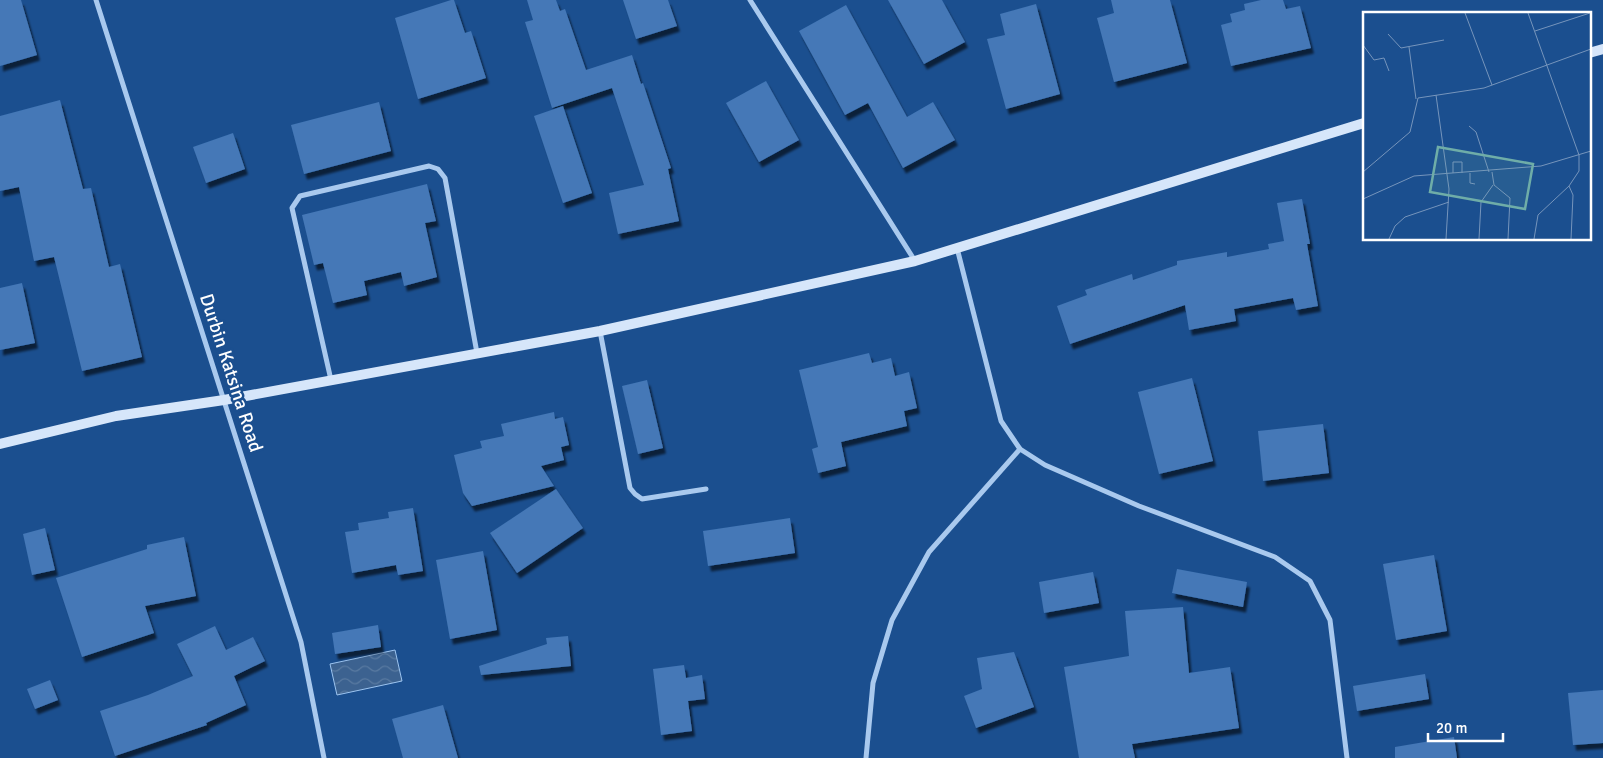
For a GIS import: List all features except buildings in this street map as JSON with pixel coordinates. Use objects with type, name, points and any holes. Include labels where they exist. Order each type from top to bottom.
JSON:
[{"type":"street","name":"Durbin Katsina Road","points":[[96,0],[301,642],[324,758]]},
{"type":"street","points":[[750,0],[915,260]]},
{"type":"street","points":[[1590,54],[1603,49]]},
{"type":"street","points":[[0,444],[116,416],[224,400],[600,331],[915,260],[1363,123]]},
{"type":"street","points":[[331,380],[292,208],[300,196],[429,166],[438,170],[445,178],[477,354]]},
{"type":"street","points":[[957,248],[1001,421],[1020,449],[1046,465],[1139,506],[1275,557],[1310,581],[1330,620],[1347,758]]},
{"type":"street","points":[[600,331],[630,488],[642,499],[706,489]]},
{"type":"street","points":[[866,758],[873,683],[892,620],[929,552],[1020,449]]},
{"type":"water","points":[[395,650],[402,681],[337,695],[330,664]]}]
